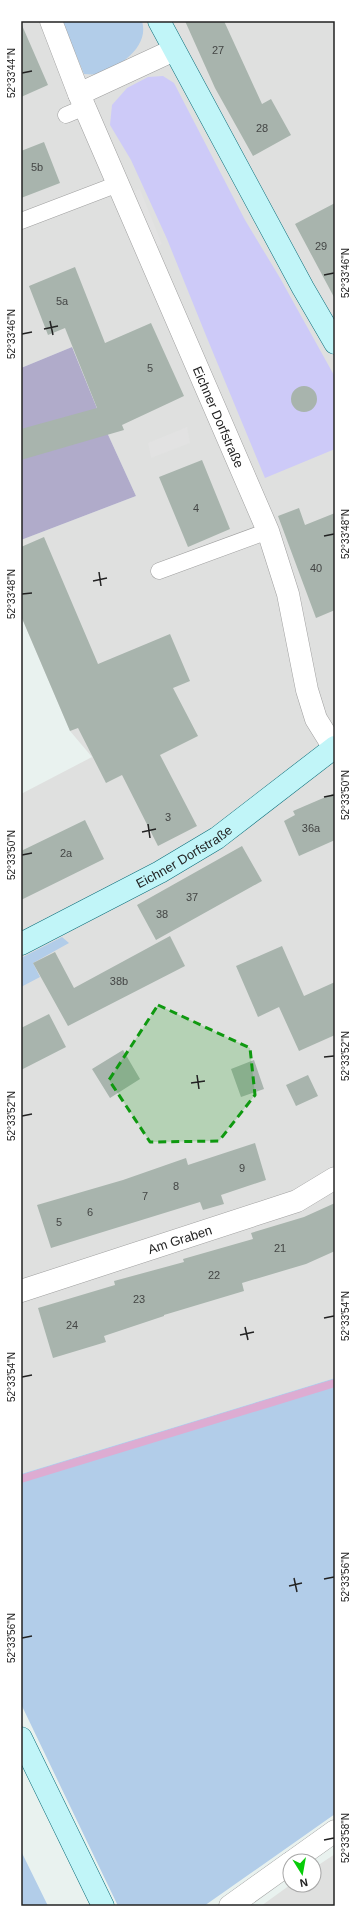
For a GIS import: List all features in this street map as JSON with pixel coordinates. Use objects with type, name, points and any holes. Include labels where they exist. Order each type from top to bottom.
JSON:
[{"type":"main road","points":[[160,21],[174,50],[299,281],[335,343]]},
{"type":"main road","name":"Eichner Dorfstraße","points":[[21,944],[152,876],[217,838],[334,748]]},
{"type":"main road","points":[[21,1738],[103,1906]]},
{"type":"street","name":"Eichner Dorfstraße","points":[[51,21],[76,105],[118,184],[268,531],[288,594],[307,690],[316,719],[334,748]]},
{"type":"street","points":[[76,105],[174,50]]},
{"type":"street","name":"Am Graben","points":[[21,1291],[297,1201],[335,1178]]},
{"type":"street","points":[[304,1853],[335,1832]]},
{"type":"street","points":[[230,1906],[282,1869]]},
{"type":"lane","points":[[21,221],[118,184]]},
{"type":"lane","points":[[160,571],[268,531]]},
{"type":"highlighted area","points":[[158,1005],[250,1048],[255,1095],[219,1141],[150,1142],[109,1080]]},
{"type":"shaded area","points":[[21,21],[335,21],[335,1378],[21,1474],[21,794],[92,757],[70,731],[21,616],[21,540],[136,496],[105,428],[72,347],[21,368]]},
{"type":"shaded area","points":[[62,21],[142,21],[143,31],[137,48],[122,62],[105,71],[94,74],[84,74]]},
{"type":"shaded area","points":[[163,76],[174,83],[245,220],[280,278],[335,377],[335,449],[265,478],[167,239],[131,160],[110,125],[112,105],[127,88],[148,77]]},
{"type":"shaded area","points":[[140,189],[162,244],[156,247],[134,191]]},
{"type":"shaded area","points":[[72,347],[105,428],[136,496],[21,540],[21,368]]},
{"type":"shaded area","points":[[187,427],[190,443],[151,458],[148,443]]},
{"type":"shaded area","points":[[62,937],[69,943],[33,963],[40,977],[21,987],[21,958]]},
{"type":"shaded area","points":[[335,1378],[335,1814],[204,1906],[118,1906],[21,1704],[21,1474]]},
{"type":"shaded area","points":[[21,1851],[48,1906],[21,1906]]},
{"type":"shaded area","points":[[335,1854],[335,1906],[261,1906],[282,1891],[282,1893],[322,1893],[322,1863]]},
{"type":"building","points":[[185,21],[224,21],[262,104],[271,99],[291,135],[253,156],[215,88]]},
{"type":"building","points":[[21,23],[48,85],[21,97]]},
{"type":"building","points":[[44,142],[60,183],[21,198],[21,151]]},
{"type":"building","points":[[335,203],[335,299],[295,224]]},
{"type":"building","points":[[75,267],[105,343],[151,323],[184,396],[122,425],[124,430],[21,460],[21,429],[97,408],[65,328],[48,335],[29,286]]},
{"type":"building","points":[[304,386],[313,390],[317,399],[313,408],[304,412],[295,408],[291,399],[295,390]]},
{"type":"building","points":[[202,460],[230,529],[188,547],[159,477]]},
{"type":"building","points":[[299,508],[305,525],[335,513],[335,610],[316,618],[278,516]]},
{"type":"building","points":[[44,537],[98,664],[170,634],[190,681],[173,688],[198,736],[160,755],[197,826],[158,846],[122,775],[106,783],[78,728],[70,731],[21,616],[21,547]]},
{"type":"building","points":[[335,793],[335,840],[299,856],[284,821],[295,815],[293,811]]},
{"type":"building","points":[[85,820],[104,859],[21,900],[21,851]]},
{"type":"building","points":[[242,846],[262,881],[156,940],[137,905]]},
{"type":"building","points":[[170,936],[185,966],[68,1026],[33,963],[55,952],[74,988]]},
{"type":"building","points":[[282,946],[304,996],[335,982],[335,1035],[299,1051],[279,1007],[258,1017],[236,966]]},
{"type":"building","points":[[49,1014],[66,1047],[21,1070],[21,1028]]},
{"type":"building","points":[[123,1050],[140,1079],[110,1098],[92,1069]]},
{"type":"building","points":[[254,1060],[264,1089],[241,1097],[231,1069]]},
{"type":"building","points":[[308,1075],[318,1096],[296,1106],[286,1085]]},
{"type":"building","points":[[255,1143],[266,1180],[221,1195],[224,1204],[203,1210],[200,1202],[51,1248],[37,1205],[123,1180],[186,1158],[188,1165]]},
{"type":"building","points":[[335,1203],[335,1251],[306,1264],[242,1283],[244,1291],[164,1315],[104,1336],[106,1342],[53,1358],[38,1308],[115,1285],[114,1281],[184,1262],[183,1259],[253,1239],[251,1233],[304,1217]]},
{"type":"waterway","points":[[21,1479],[335,1383]]}]
